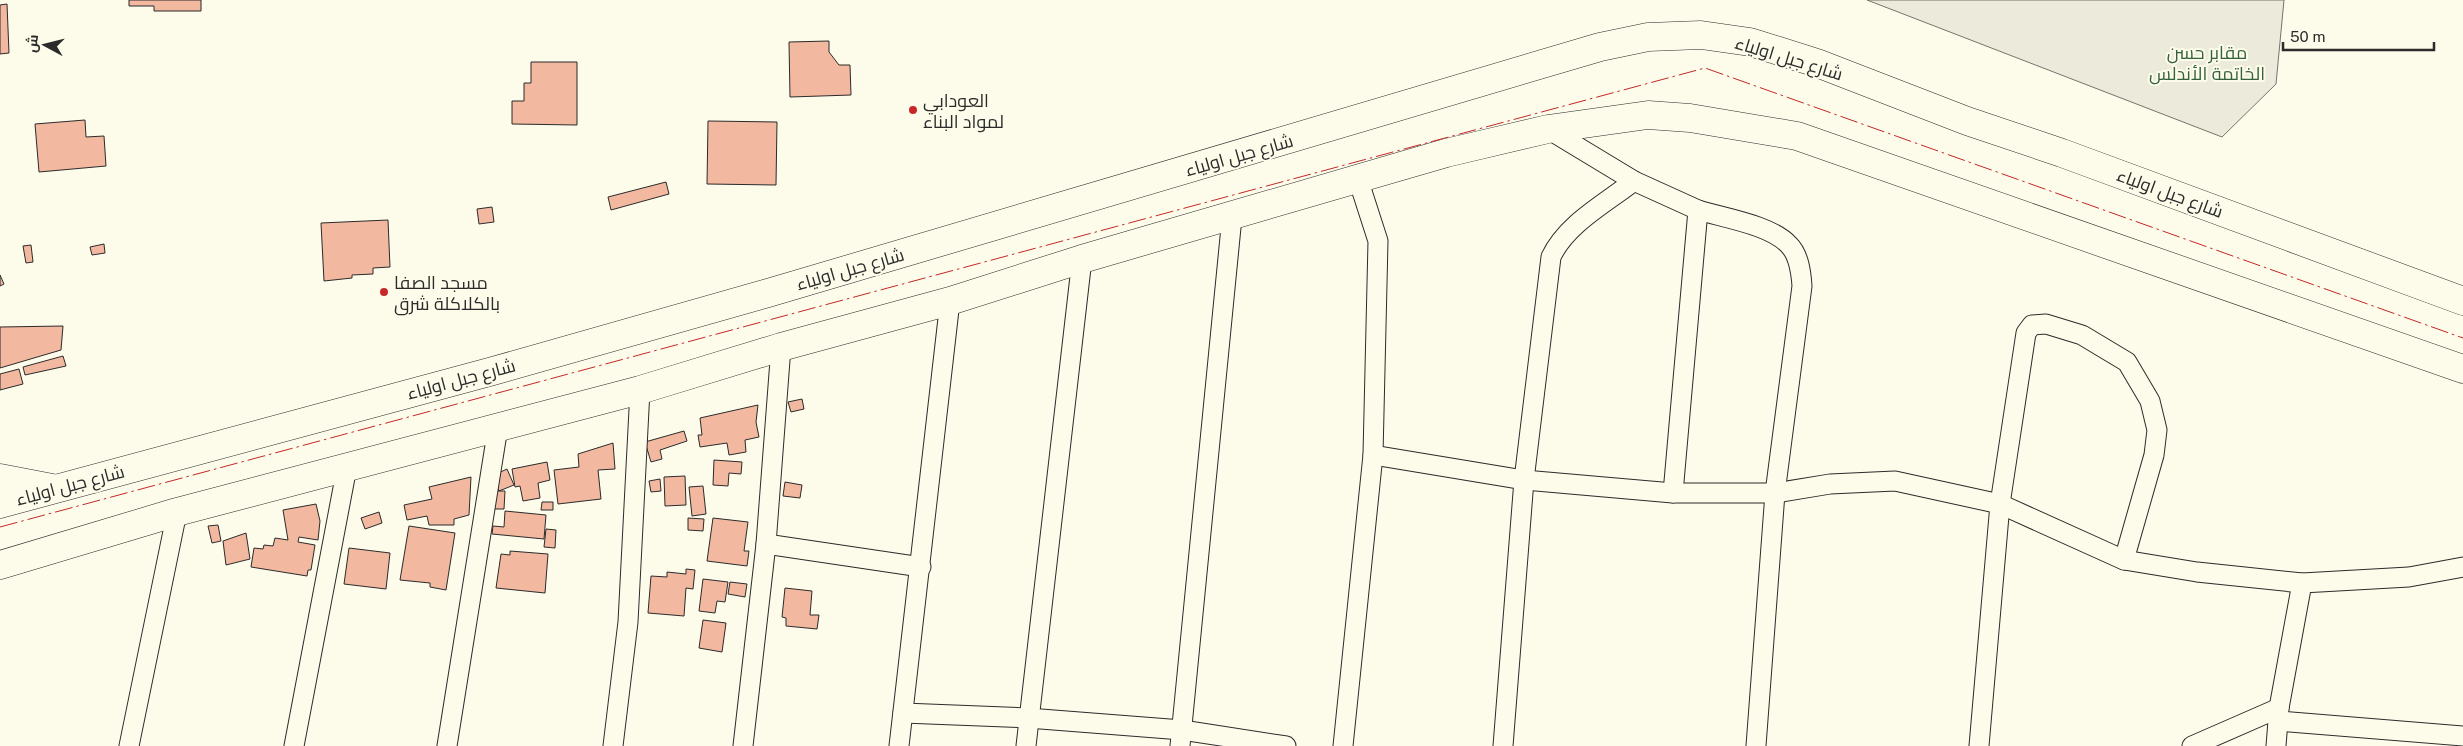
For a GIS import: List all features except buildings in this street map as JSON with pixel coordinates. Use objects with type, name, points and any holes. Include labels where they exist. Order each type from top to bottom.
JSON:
[{"type":"highway","name":"شارع جبل اولياء","points":[[0,504],[58,490],[759,296],[1600,47],[1648,37],[1701,35],[1750,42],[1816,63],[1967,121],[2062,153],[2463,302]]},
{"type":"highway","points":[[1,569],[177,512],[640,390],[781,347],[950,302],[1082,259],[1232,217],[1446,153],[1548,129],[1648,115],[1719,122],[1798,136],[2463,369]]},
{"type":"highway","points":[[0,478],[58,490]]},
{"type":"street","points":[[1548,129],[1634,181],[1698,210],[1775,233],[1790,246],[1800,267],[1802,286],[1775,493],[1756,746]]},
{"type":"street","points":[[1342,746],[1373,455],[1378,241],[1358,179]]},
{"type":"street","points":[[1503,746],[1524,480],[1551,257],[1558,242],[1571,230],[1634,181]]},
{"type":"street","points":[[1673,493],[1698,210]]},
{"type":"street","points":[[1181,738],[1232,217]]},
{"type":"street","points":[[1026,746],[1082,259]]},
{"type":"street","points":[[899,746],[950,302]]},
{"type":"street","points":[[1980,746],[2000,504],[2026,333],[2032,325],[2046,324],[2082,335],[2126,362],[2150,401],[2157,430],[2154,454],[2124,560]]},
{"type":"street","points":[[743,746],[766,544],[781,347]]},
{"type":"street","points":[[613,746],[628,622],[640,390]]},
{"type":"street","points":[[447,746],[498,427]]},
{"type":"street","points":[[1373,455],[1524,480],[1673,493],[1775,493],[1830,484],[1895,481],[2000,504],[2124,560],[2302,584],[2409,577],[2463,567]]},
{"type":"street","points":[[294,746],[346,467]]},
{"type":"street","points":[[129,746],[177,512]]},
{"type":"street","points":[[766,544],[921,567]]},
{"type":"street","points":[[2276,746],[2278,714],[2302,584]]},
{"type":"street","points":[[903,713],[1028,718],[1181,738],[1286,746]]},
{"type":"street","points":[[2192,746],[2278,714],[2463,736]]},
{"type":"green space","name":"مقابر حسن الخاتمة الأندلس","points":[[1867,0],[2284,0],[2276,84],[2222,137]]},
{"type":"power","points":[[0,527],[1705,68],[2463,338]]},
{"type":"place","name":"العودابي لمواد البناء","points":[[913,110]]},
{"type":"place","name":"مسجد الصفا بالكلاكلة شرق","points":[[384,292]]}]
